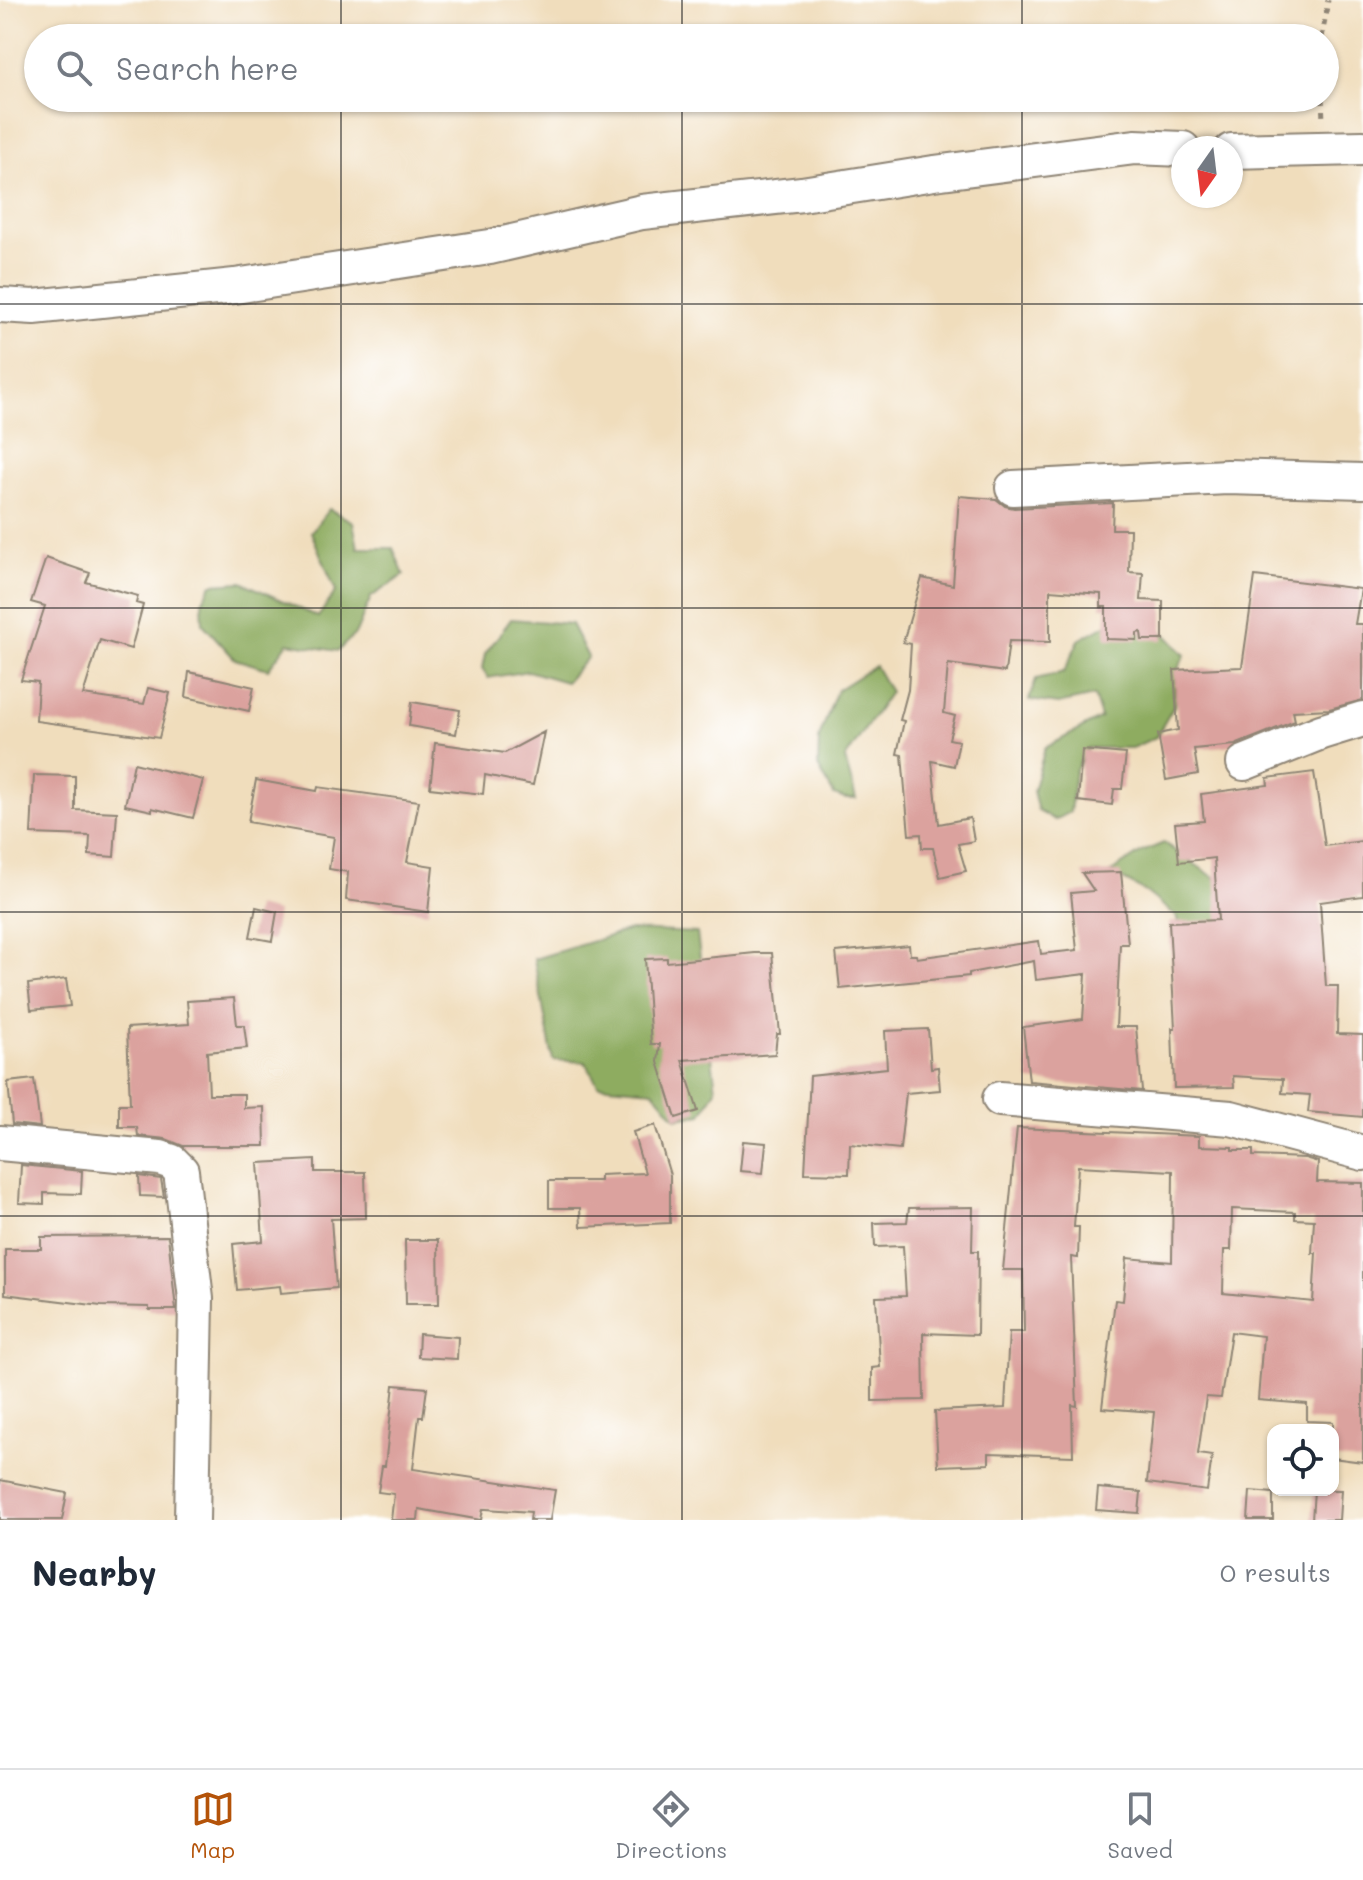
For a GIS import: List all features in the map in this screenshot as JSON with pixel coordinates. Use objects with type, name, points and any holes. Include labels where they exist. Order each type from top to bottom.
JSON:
[{"type":"street","points":[[0,305],[34,307],[235,286],[490,247],[642,212],[802,194],[1135,147],[1171,148]]},
{"type":"street","points":[[1243,151],[1363,148]]},
{"type":"street","points":[[1013,488],[1227,477],[1363,481]]},
{"type":"street","points":[[1244,763],[1363,719]]},
{"type":"street","points":[[1000,1099],[1231,1118],[1363,1153]]},
{"type":"street","points":[[0,1143],[160,1158],[172,1162],[181,1171],[196,1299],[192,1520]]},
{"type":"path","points":[[1324,24],[1328,0]]},
{"type":"green space","points":[[329,509],[353,522],[358,548],[393,548],[404,575],[371,597],[356,633],[338,651],[288,643],[268,669],[235,659],[203,624],[202,602],[212,584],[242,582],[318,617],[336,591],[311,532]]},
{"type":"green space","points":[[511,619],[571,624],[588,657],[566,682],[528,671],[488,678],[482,669],[485,654]]},
{"type":"green space","points":[[1116,619],[1165,634],[1185,655],[1175,675],[1174,706],[1156,737],[1132,748],[1088,748],[1075,772],[1070,812],[1055,820],[1038,811],[1033,791],[1045,748],[1101,718],[1094,696],[1058,704],[1029,700],[1036,679],[1064,672],[1079,640]]},
{"type":"green space","points":[[875,666],[890,692],[845,759],[856,799],[845,799],[834,795],[818,766],[819,738],[837,690]]},
{"type":"green space","points":[[1164,843],[1234,891],[1278,911],[1184,940],[1176,916],[1146,892],[1110,873],[1142,852]]},
{"type":"green space","points":[[630,930],[697,933],[716,1090],[702,1114],[676,1118],[653,1090],[598,1085],[585,1062],[553,1060],[534,959]]},
{"type":"building","points":[[959,496],[996,499],[1014,508],[1113,503],[1112,529],[1130,529],[1129,572],[1143,573],[1141,600],[1163,601],[1163,640],[1142,640],[1141,632],[1137,633],[1137,640],[1106,639],[1106,607],[1101,607],[1101,594],[1050,590],[1050,642],[1009,641],[1005,672],[948,664],[944,713],[955,716],[949,739],[959,741],[954,766],[932,761],[939,824],[970,818],[974,841],[958,844],[966,871],[940,877],[933,848],[922,848],[921,834],[909,835],[902,755],[897,754],[904,721],[900,720],[908,690],[911,644],[903,642],[922,578],[953,585]]},
{"type":"building","points":[[46,558],[90,573],[86,582],[138,596],[136,603],[143,605],[131,649],[100,640],[83,695],[144,704],[148,688],[170,693],[159,738],[36,721],[38,682],[21,680],[45,606],[31,602]]},
{"type":"building","points":[[1255,576],[1361,589],[1355,624],[1363,624],[1363,700],[1329,709],[1293,711],[1295,721],[1235,745],[1194,749],[1198,774],[1166,780],[1158,734],[1178,730],[1174,670],[1242,667]]},
{"type":"building","points":[[189,672],[254,687],[249,711],[186,697]]},
{"type":"building","points":[[412,702],[460,710],[456,734],[409,726]]},
{"type":"building","points":[[544,732],[533,785],[485,775],[483,794],[430,788],[435,743],[505,753]]},
{"type":"building","points":[[1082,750],[1126,754],[1122,789],[1114,789],[1112,805],[1078,801]]},
{"type":"building","points":[[134,763],[203,780],[193,818],[125,805]]},
{"type":"building","points":[[1314,772],[1325,846],[1363,841],[1363,896],[1320,902],[1326,986],[1338,986],[1337,1034],[1363,1035],[1363,1117],[1308,1112],[1310,1095],[1282,1093],[1283,1079],[1233,1076],[1234,1087],[1174,1088],[1172,1028],[1175,1028],[1169,922],[1218,920],[1214,858],[1179,862],[1175,823],[1204,821],[1201,794],[1268,785],[1267,778]]},
{"type":"building","points":[[34,775],[75,776],[75,810],[117,812],[114,857],[89,855],[90,836],[31,834]]},
{"type":"building","points":[[256,780],[317,791],[318,787],[419,801],[407,862],[433,866],[428,912],[346,900],[348,872],[329,869],[334,837],[248,822]]},
{"type":"building","points":[[1121,872],[1128,944],[1120,944],[1116,1027],[1136,1027],[1142,1091],[1029,1081],[1023,1027],[1083,1019],[1086,974],[1036,980],[1034,961],[969,973],[969,976],[840,989],[836,952],[909,945],[910,955],[917,958],[1039,941],[1041,954],[1077,950],[1071,893],[1094,891],[1082,873]]},
{"type":"building","points":[[256,907],[277,912],[272,941],[250,937]]},
{"type":"building","points":[[772,953],[780,1034],[777,1034],[775,1054],[682,1060],[698,1111],[676,1118],[658,1062],[660,1044],[651,1044],[645,959],[667,958],[667,962]]},
{"type":"building","points":[[66,979],[70,1006],[31,1010],[28,984]]},
{"type":"building","points":[[234,998],[237,1025],[244,1025],[247,1048],[207,1052],[209,1094],[244,1094],[244,1108],[264,1107],[265,1146],[183,1146],[166,1139],[138,1136],[137,1127],[119,1127],[119,1104],[130,1104],[127,1028],[189,1024],[187,1001]]},
{"type":"building","points":[[928,1029],[931,1068],[938,1067],[940,1090],[906,1093],[900,1149],[850,1144],[849,1174],[805,1173],[810,1076],[887,1068],[885,1031]]},
{"type":"building","points":[[34,1079],[40,1127],[12,1124],[8,1082]]},
{"type":"building","points":[[655,1125],[670,1175],[670,1223],[581,1227],[580,1208],[549,1208],[549,1181],[600,1181],[600,1175],[645,1173],[633,1132]]},
{"type":"building","points":[[1017,1128],[1199,1136],[1199,1146],[1232,1147],[1232,1150],[1253,1150],[1253,1156],[1305,1158],[1318,1162],[1317,1182],[1363,1183],[1363,1462],[1339,1459],[1339,1424],[1307,1421],[1307,1404],[1258,1400],[1263,1336],[1231,1332],[1221,1398],[1206,1397],[1198,1454],[1212,1456],[1207,1491],[1147,1483],[1154,1412],[1102,1408],[1115,1300],[1123,1301],[1127,1258],[1172,1262],[1173,1171],[1078,1166],[1074,1227],[1079,1227],[1078,1258],[1071,1257],[1077,1406],[1072,1405],[1073,1456],[989,1453],[989,1464],[938,1466],[935,1411],[1005,1408],[1009,1332],[1024,1332],[1023,1270],[1003,1270]],"holes":[[[1232,1209],[1295,1212],[1295,1219],[1314,1220],[1312,1253],[1316,1253],[1313,1302],[1223,1293],[1224,1250],[1231,1250]]]},
{"type":"building","points":[[743,1141],[766,1143],[763,1173],[740,1171]]},
{"type":"building","points":[[315,1160],[315,1172],[365,1172],[366,1218],[331,1219],[336,1288],[281,1293],[280,1286],[237,1290],[233,1244],[263,1241],[258,1163]]},
{"type":"building","points":[[21,1165],[82,1171],[81,1194],[44,1193],[44,1204],[19,1203]]},
{"type":"building","points":[[139,1176],[161,1179],[164,1197],[140,1196]]},
{"type":"building","points":[[973,1207],[972,1251],[978,1251],[977,1335],[923,1333],[924,1400],[872,1401],[872,1368],[880,1367],[876,1297],[906,1296],[903,1246],[875,1247],[874,1223],[907,1222],[909,1208]]},
{"type":"building","points":[[168,1236],[176,1310],[101,1306],[5,1294],[5,1249],[41,1249],[41,1237]]},
{"type":"building","points":[[405,1240],[438,1240],[439,1304],[406,1304]]},
{"type":"building","points":[[419,1334],[458,1337],[457,1359],[418,1357]]},
{"type":"building","points":[[394,1385],[427,1388],[423,1417],[419,1417],[413,1469],[555,1490],[550,1520],[530,1520],[531,1512],[483,1509],[481,1520],[419,1509],[418,1520],[391,1520],[394,1494],[378,1492],[382,1466],[385,1466]]},
{"type":"building","points":[[0,1480],[67,1493],[62,1520],[0,1520]]},
{"type":"building","points":[[1098,1488],[1141,1492],[1139,1513],[1096,1510]]},
{"type":"building","points":[[1341,1490],[1339,1520],[1312,1520],[1314,1496],[1339,1496]]},
{"type":"building","points":[[1250,1491],[1273,1496],[1273,1520],[1248,1520]]}]
